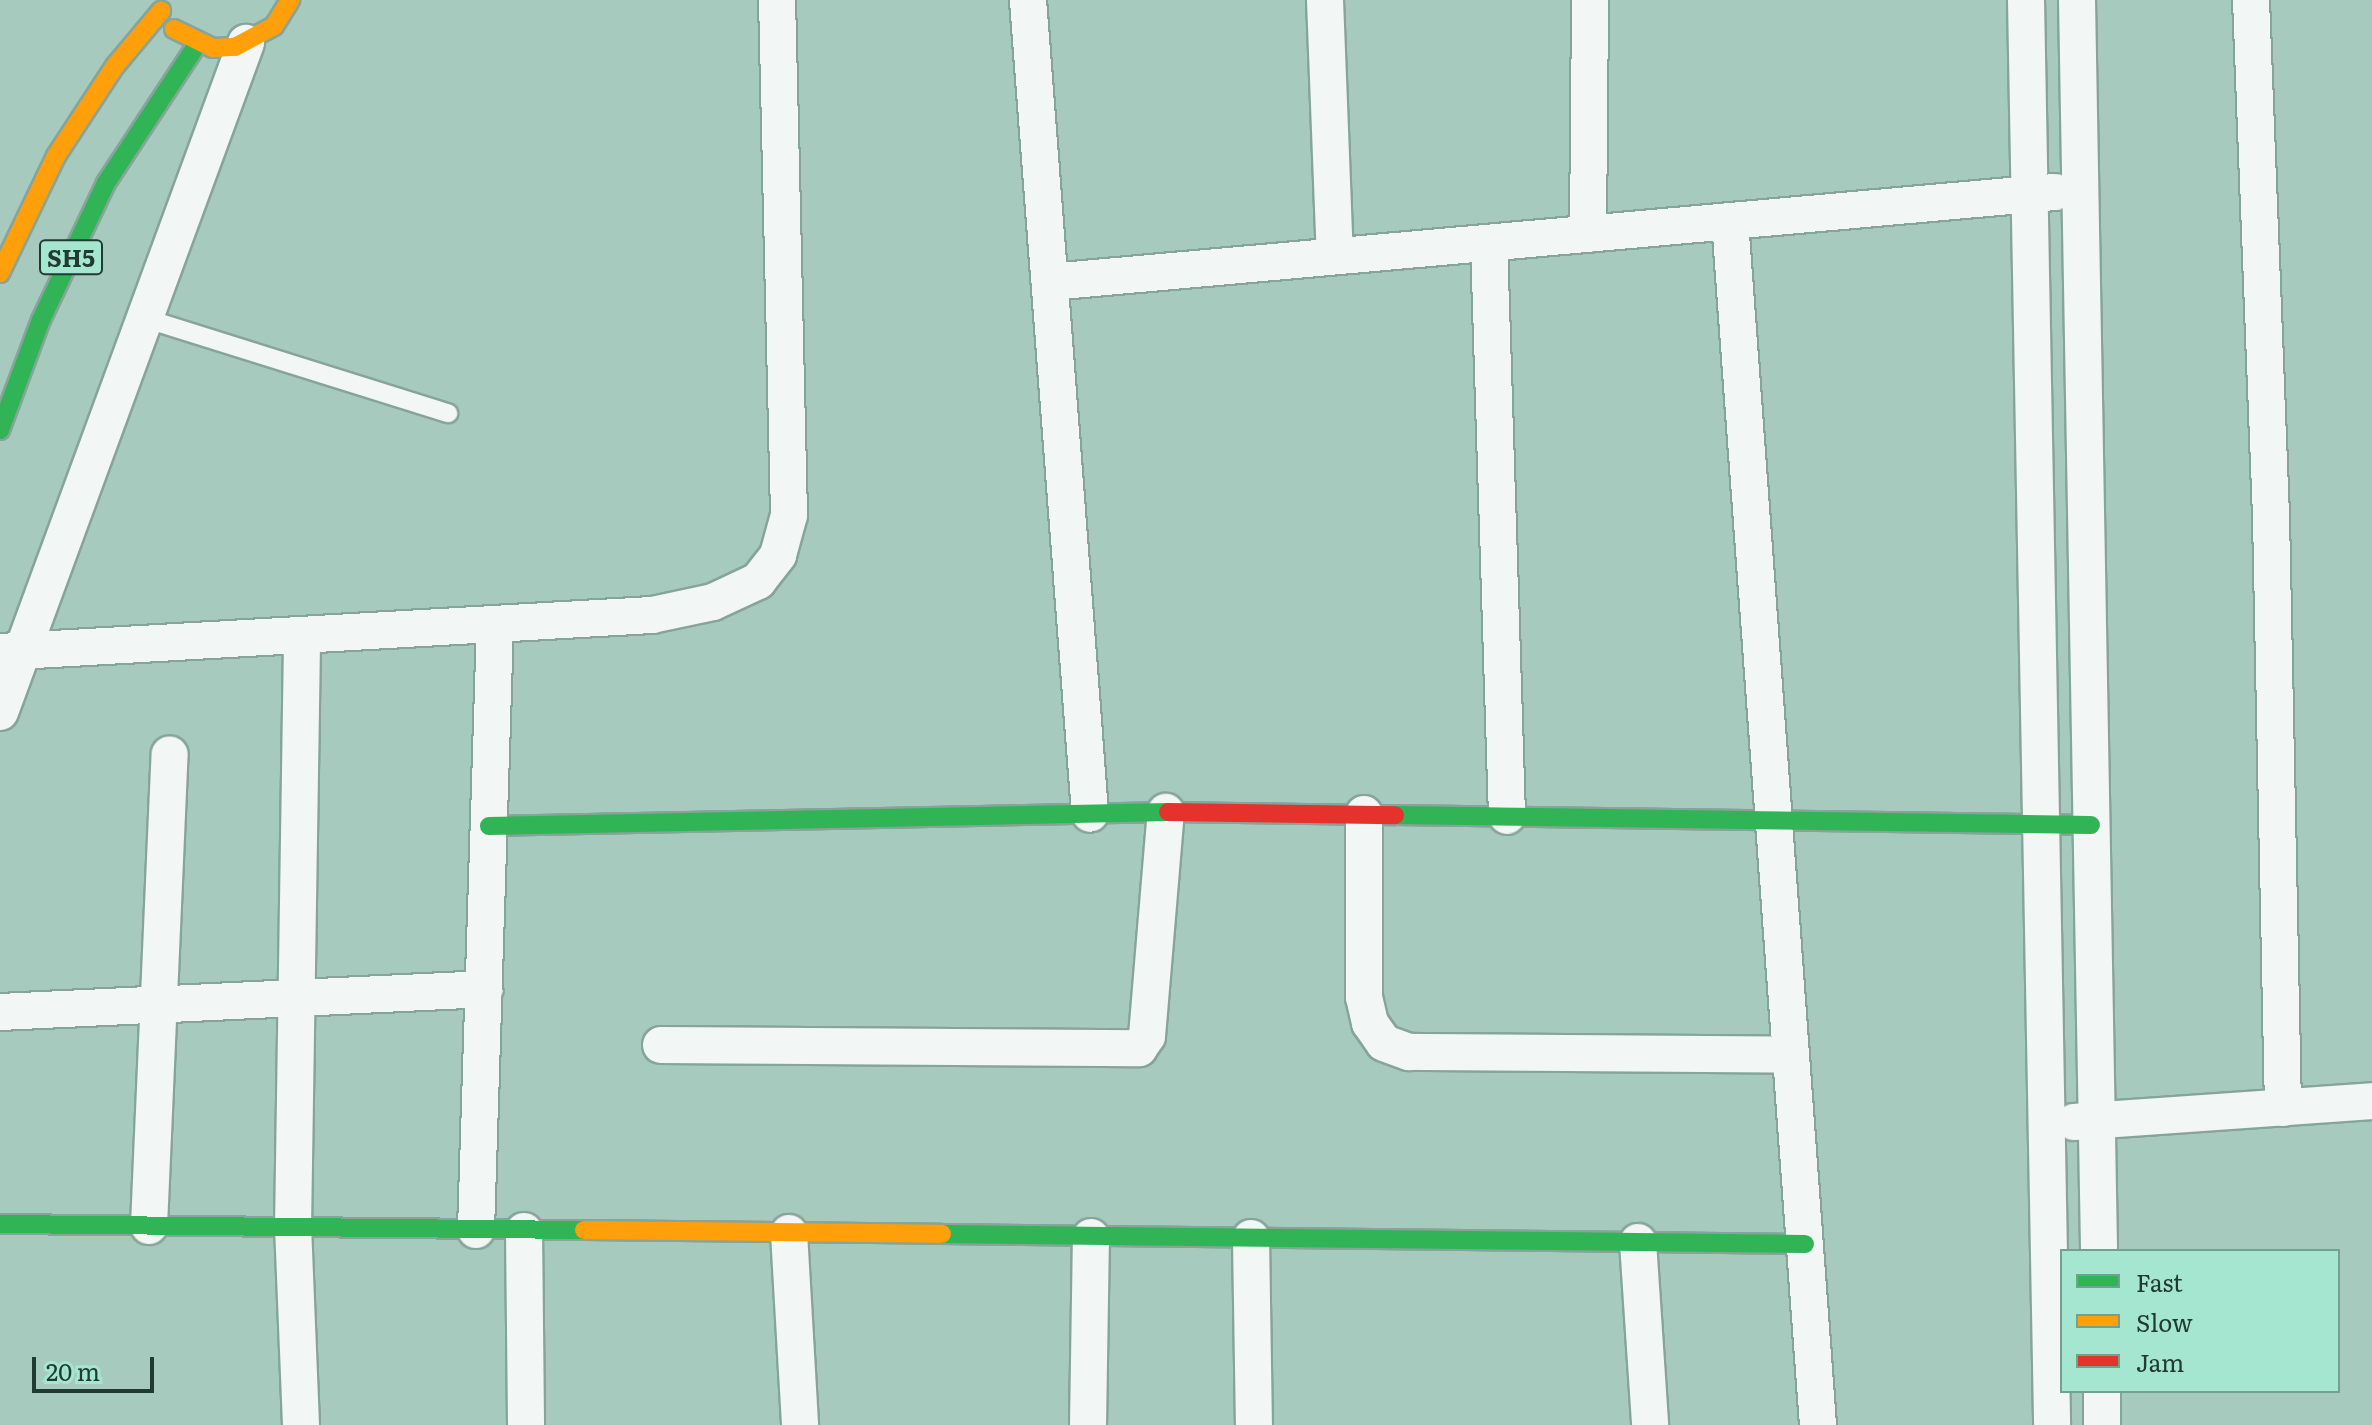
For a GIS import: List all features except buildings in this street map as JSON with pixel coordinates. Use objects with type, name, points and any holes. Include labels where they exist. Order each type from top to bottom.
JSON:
[{"type":"street","points":[[159,5],[174,29],[213,48],[246,43],[274,26],[290,0]]},
{"type":"street","points":[[13,650],[302,639],[652,615],[713,602],[758,581],[778,555],[789,515],[777,0]]},
{"type":"street","points":[[1028,0],[1090,814]]},
{"type":"street","points":[[1325,0],[1335,256]]},
{"type":"street","points":[[1588,234],[1590,0]]},
{"type":"street","points":[[2026,0],[2052,1425]]},
{"type":"street","points":[[2077,0],[2099,1249]]},
{"type":"street","points":[[2251,0],[2271,493],[2283,1108]]},
{"type":"street","name":"SH5","points":[[0,273],[56,156],[159,5]]},
{"type":"street","name":"SH5","points":[[0,430],[41,320],[106,183],[198,43]]},
{"type":"street","points":[[0,712],[13,650],[246,43]]},
{"type":"street","points":[[1050,282],[2080,190]]},
{"type":"street","points":[[1730,221],[1818,1425]]},
{"type":"street","points":[[1489,243],[1507,816]]},
{"type":"street","points":[[476,1230],[495,626]]},
{"type":"street","points":[[301,1425],[293,1228],[300,999],[302,639]]},
{"type":"street","points":[[149,1226],[170,754]]},
{"type":"street","points":[[489,826],[1166,812],[2091,825]]},
{"type":"street","points":[[661,1045],[1139,1048],[1147,1036],[1166,812]]},
{"type":"street","points":[[1364,814],[1364,997],[1370,1023],[1384,1043],[1409,1052],[1791,1055]]},
{"type":"street","points":[[0,1012],[484,989]]},
{"type":"street","points":[[2045,1123],[2372,1101]]},
{"type":"street","points":[[0,1224],[1805,1244]]},
{"type":"street","points":[[524,1231],[526,1425]]},
{"type":"street","points":[[789,1233],[800,1425]]},
{"type":"street","points":[[1088,1425],[1091,1237]]},
{"type":"street","points":[[1251,1238],[1254,1425]]},
{"type":"street","points":[[1638,1242],[1650,1425]]},
{"type":"street","points":[[2102,1393],[2102,1425]]},
{"type":"lane","points":[[141,317],[448,413]]},
{"type":"traffic: fast","points":[[0,430],[41,320],[106,183],[198,43]]},
{"type":"traffic: fast","points":[[489,826],[1168,812]]},
{"type":"traffic: fast","points":[[1395,815],[2091,825]]},
{"type":"traffic: fast","points":[[0,1224],[584,1230]]},
{"type":"traffic: fast","points":[[942,1234],[1805,1244]]},
{"type":"traffic: slow","points":[[174,29],[213,48],[235,47],[274,26],[290,0]]},
{"type":"traffic: slow","points":[[0,273],[56,156],[115,66],[161,11]]},
{"type":"traffic: slow","points":[[584,1230],[942,1234]]},
{"type":"traffic: jam","points":[[1168,812],[1395,815]]}]
